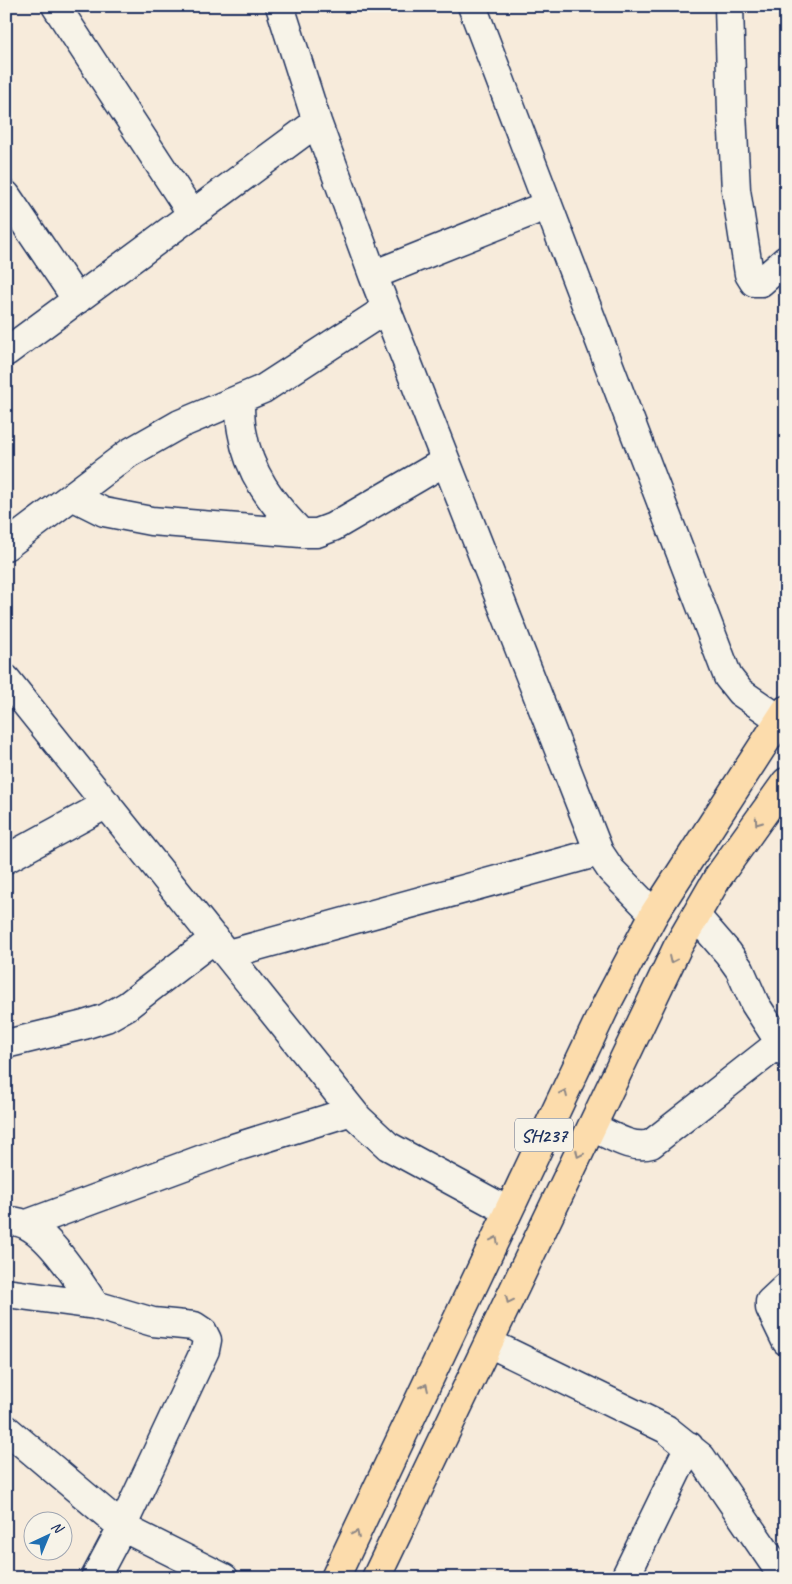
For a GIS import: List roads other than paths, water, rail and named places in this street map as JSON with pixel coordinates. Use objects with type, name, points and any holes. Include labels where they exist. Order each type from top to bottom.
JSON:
[{"type":"main road","name":"SH237","points":[[335,1578],[607,1003],[654,914],[783,714]]},
{"type":"main road","name":"SH237","points":[[376,1578],[678,948],[718,877],[786,782]]},
{"type":"street","points":[[56,6],[192,214]]},
{"type":"street","points":[[280,6],[317,122],[373,275],[599,852],[610,870],[654,914]]},
{"type":"street","points":[[472,6],[728,677],[740,692],[783,714]]},
{"type":"street","points":[[729,6],[736,190],[749,274],[754,282],[760,282],[786,260]]},
{"type":"street","points":[[6,352],[317,122]]},
{"type":"street","points":[[6,195],[77,300]]},
{"type":"street","points":[[373,275],[548,205]]},
{"type":"street","points":[[6,546],[129,453],[180,424],[262,389],[386,309]]},
{"type":"street","points":[[240,400],[242,431],[258,481],[278,509],[301,533]]},
{"type":"street","points":[[72,496],[104,512],[151,521],[301,533],[317,532],[334,527],[446,461]]},
{"type":"street","points":[[6,679],[352,1111],[388,1146],[508,1211]]},
{"type":"street","points":[[6,860],[107,804]]},
{"type":"street","points":[[6,1044],[106,1018],[221,946],[599,852]]},
{"type":"street","points":[[592,1127],[630,1144],[642,1146],[651,1144],[783,1047],[755,1004],[736,964],[696,916]]},
{"type":"street","points":[[17,1223],[227,1150],[352,1111]]},
{"type":"street","points":[[17,1223],[54,1248],[95,1305]]},
{"type":"street","points":[[786,1287],[770,1302],[770,1308],[786,1341]]},
{"type":"street","points":[[6,1293],[95,1305],[152,1322],[194,1326],[203,1332],[207,1340],[205,1350],[122,1527],[95,1578]]},
{"type":"street","points":[[488,1343],[666,1429],[689,1446],[701,1457],[784,1578]]},
{"type":"street","points":[[6,1429],[122,1527],[224,1578]]},
{"type":"street","points":[[625,1578],[689,1446]]}]
